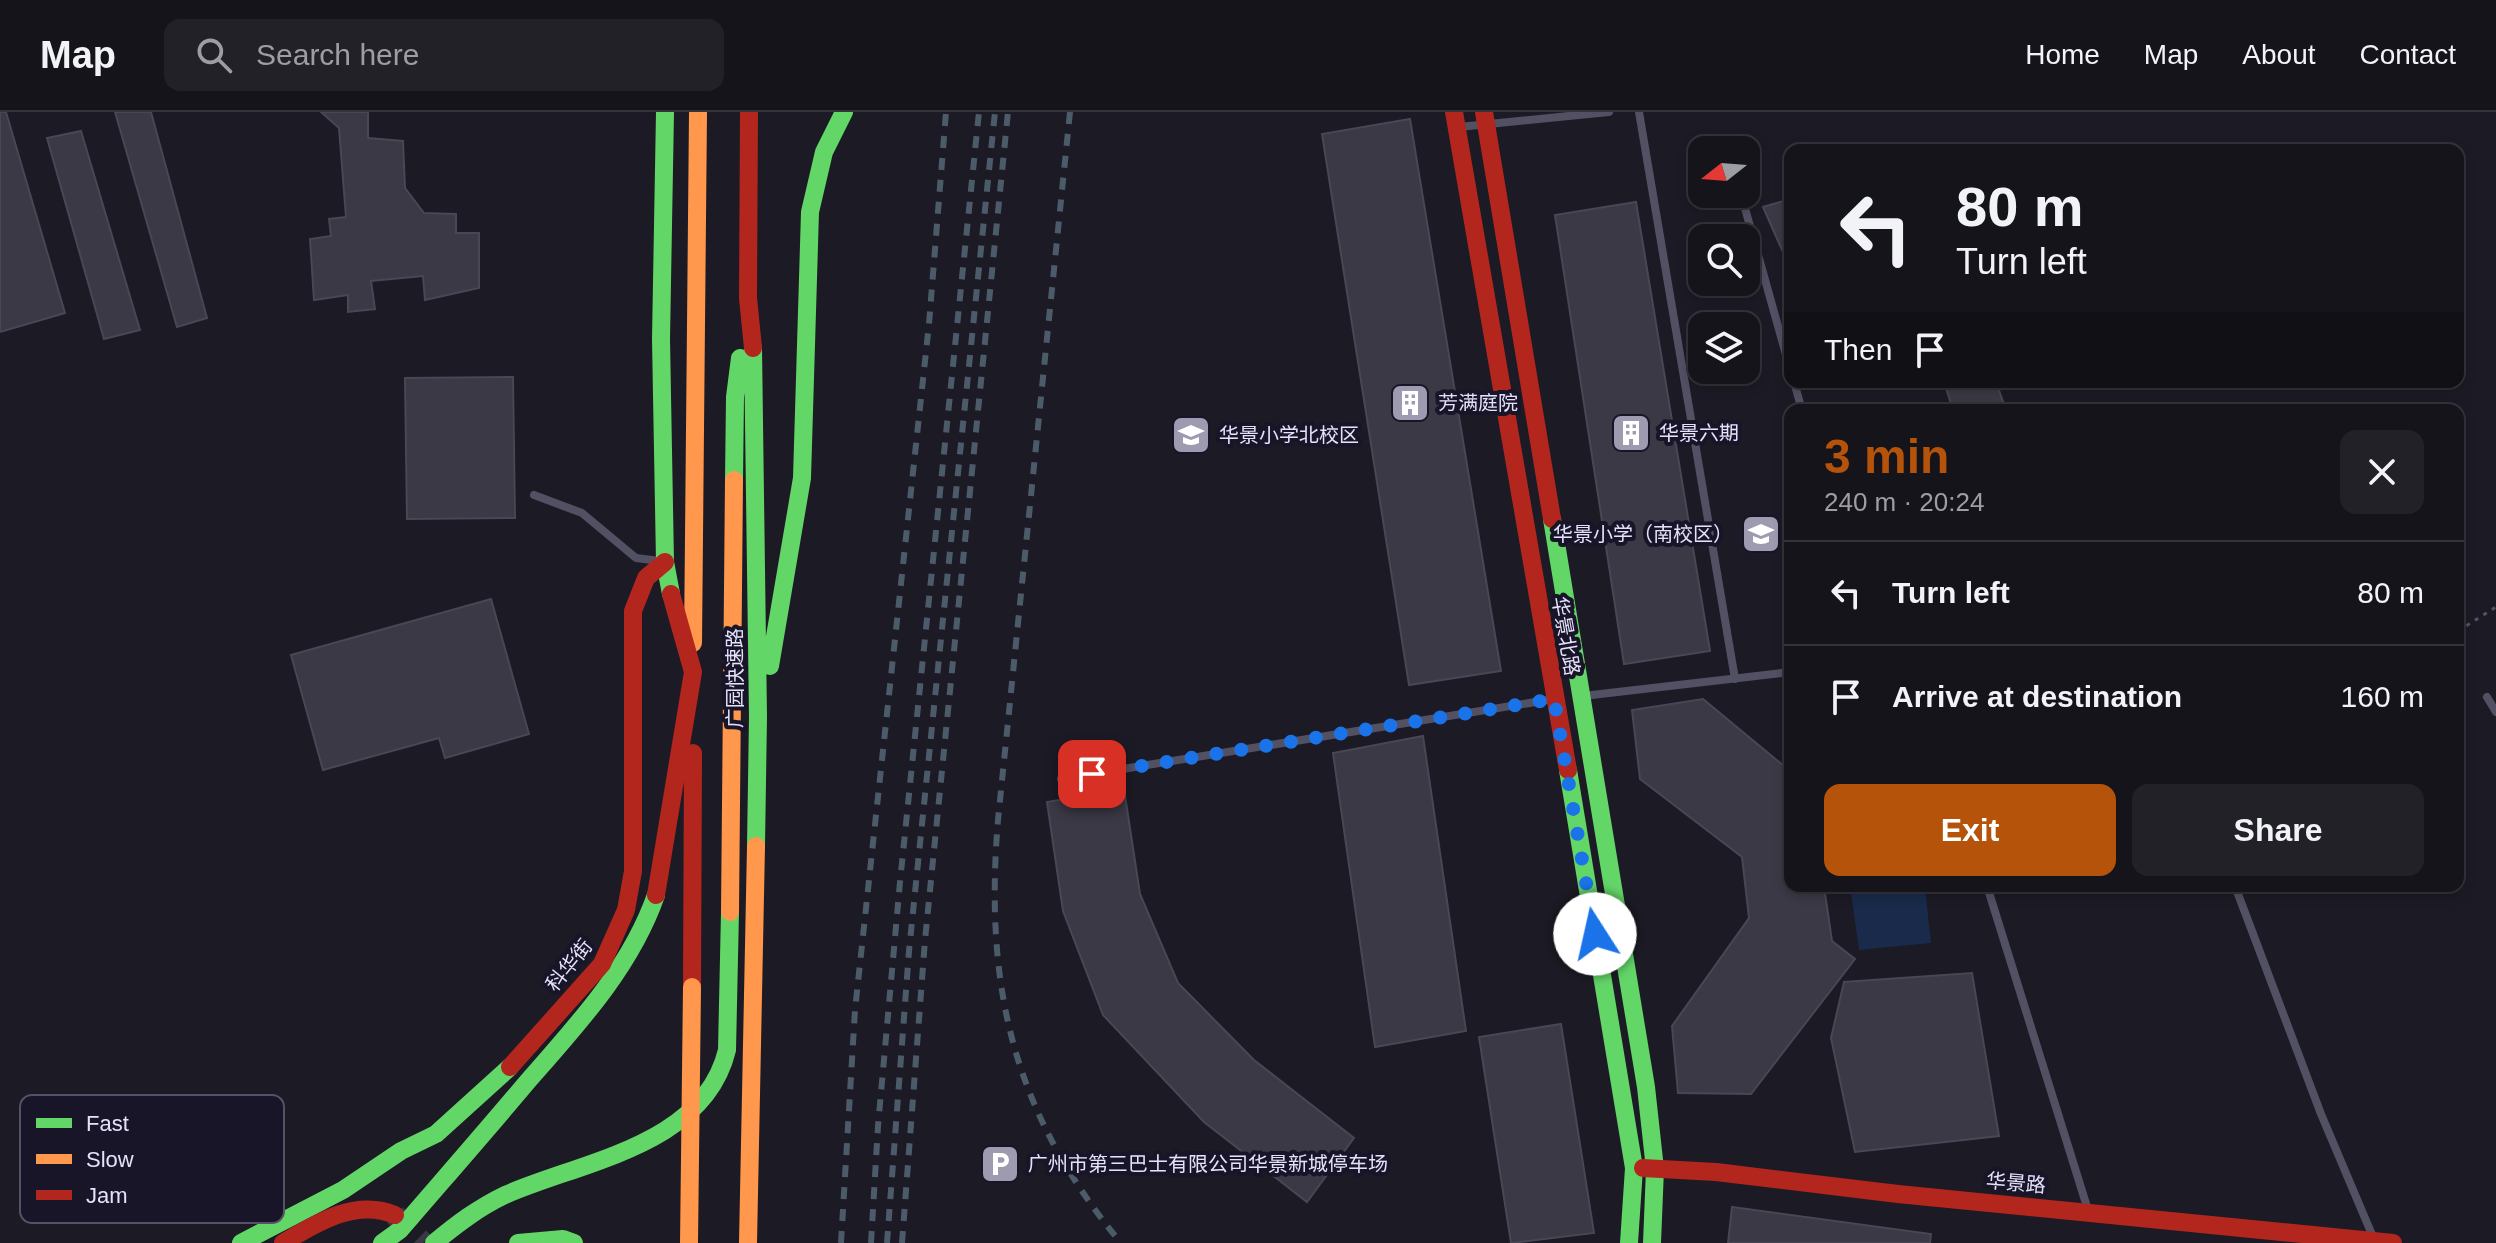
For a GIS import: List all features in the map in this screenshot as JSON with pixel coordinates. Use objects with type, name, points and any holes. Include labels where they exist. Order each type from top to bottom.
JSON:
[{"type":"main road","points":[[382,1243],[400,1230],[574,1028],[614,976],[644,929],[658,889],[693,672],[665,562],[661,428],[665,112]]},
{"type":"main road","name":"广园快速路","points":[[689,1243],[698,112]]},
{"type":"main road","name":"广园快速路","points":[[748,1243],[758,717],[755,375],[748,298],[749,112]]},
{"type":"main road","points":[[758,717],[802,478],[810,212],[824,152],[844,112]]},
{"type":"main road","name":"华景北路","points":[[1485,118],[1646,1087],[1655,1169],[1652,1243]]},
{"type":"main road","name":"华景北路","points":[[1455,120],[1622,1082],[1634,1168],[1629,1243]]},
{"type":"main road","points":[[436,1242],[511,1191],[647,1141],[695,1107],[709,1092],[721,1070],[728,1048],[730,985],[735,397],[748,298]]},
{"type":"main road","name":"科华街","points":[[284,1221],[343,1190],[401,1151],[444,1128],[514,1063],[602,964],[626,910],[633,871],[633,611],[646,578],[665,562]]},
{"type":"main road","name":"华景路","points":[[1634,1168],[2384,1242]]},
{"type":"main road","points":[[283,1243],[303,1230],[353,1211],[376,1207],[395,1215]]},
{"type":"main road","name":"科华街","points":[[241,1243],[279,1223]]},
{"type":"main road","points":[[518,1243],[563,1239],[574,1243]]},
{"type":"lane","points":[[1455,120],[1609,112]]},
{"type":"lane","points":[[1639,112],[1735,679]]},
{"type":"lane","points":[[1745,208],[1784,348]]},
{"type":"lane","points":[[534,495],[582,513],[636,558],[665,562]]},
{"type":"lane","points":[[1583,696],[1784,673]]},
{"type":"lane","points":[[2487,697],[2496,712]]},
{"type":"lane","points":[[1061,779],[1554,699]]},
{"type":"lane","points":[[1989,892],[2089,1212]]},
{"type":"lane","points":[[2237,892],[2321,1114],[2384,1242]]},
{"type":"path","points":[[2464,627],[2496,607]]},
{"type":"water","points":[[1851,892],[1926,892],[1931,943],[1859,950]]},
{"type":"building","points":[[0,112],[6,112],[65,313],[0,332]]},
{"type":"building","points":[[115,112],[151,112],[207,318],[177,327]]},
{"type":"building","points":[[321,112],[368,112],[368,138],[403,141],[405,188],[424,213],[456,214],[456,233],[479,233],[479,288],[425,300],[423,276],[371,281],[375,309],[348,312],[348,295],[314,300],[310,239],[331,236],[329,219],[346,217],[339,128]]},
{"type":"building","name":"芳满庭院","points":[[1410,119],[1501,671],[1409,685],[1322,134]]},
{"type":"building","points":[[81,131],[140,330],[104,339],[47,138]]},
{"type":"building","points":[[1784,201],[1784,254],[1763,207]]},
{"type":"building","name":"华景六期","points":[[1636,202],[1710,651],[1624,664],[1555,215]]},
{"type":"building","points":[[513,377],[515,518],[407,519],[405,378]]},
{"type":"building","points":[[1946,388],[1998,388],[2004,404],[1951,404]]},
{"type":"building","points":[[491,599],[529,734],[445,758],[439,738],[323,770],[291,655]]},
{"type":"building","points":[[1703,699],[1784,766],[1784,892],[1825,892],[1832,941],[1855,959],[1751,1094],[1678,1093],[1672,1026],[1749,918],[1742,857],[1640,779],[1632,710]]},
{"type":"building","points":[[1423,736],[1466,1031],[1375,1047],[1333,753]]},
{"type":"building","points":[[1124,789],[1140,894],[1178,983],[1254,1060],[1354,1138],[1307,1202],[1204,1122],[1103,1015],[1063,911],[1047,802]]},
{"type":"building","points":[[1972,973],[1999,1136],[1855,1152],[1831,1038],[1844,982]]},
{"type":"building","points":[[1561,1024],[1594,1233],[1511,1243],[1479,1037]]},
{"type":"building","points":[[1732,1207],[1931,1234],[1930,1243],[1728,1243]]},
{"type":"tunnel","points":[[395,1215],[423,1243]]},
{"type":"railway","points":[[841,1243],[855,1010],[929,324],[946,112]]},
{"type":"railway","points":[[871,1243],[900,882],[979,112]]},
{"type":"railway","points":[[887,1243],[909,951],[995,112]]},
{"type":"railway","points":[[902,1243],[925,940],[1008,112]]},
{"type":"railway","points":[[1070,112],[998,820],[996,938],[1002,993],[1014,1045],[1031,1096],[1054,1145],[1084,1194],[1121,1243]]},
{"type":"traffic: fast","points":[[665,112],[661,339],[665,562],[671,594]]},
{"type":"traffic: fast","points":[[770,666],[802,478],[810,212],[824,152],[844,112]]},
{"type":"traffic: fast","points":[[753,348],[758,717],[756,846]]},
{"type":"traffic: fast","points":[[734,480],[735,397],[740,358]]},
{"type":"traffic: fast","points":[[1552,519],[1646,1087],[1655,1169],[1652,1243]]},
{"type":"traffic: fast","points":[[1568,770],[1634,1168],[1629,1243]]},
{"type":"traffic: fast","points":[[382,1243],[400,1230],[584,1016],[618,970],[656,895]]},
{"type":"traffic: fast","points":[[434,1243],[495,1200],[636,1146],[667,1129],[693,1108],[714,1082],[727,1050],[730,912]]},
{"type":"traffic: fast","points":[[284,1221],[343,1190],[401,1151],[436,1134],[510,1067]]},
{"type":"traffic: fast","points":[[241,1243],[279,1223]]},
{"type":"traffic: fast","points":[[518,1243],[563,1239],[574,1243]]},
{"type":"traffic: slow","points":[[693,643],[698,112]]},
{"type":"traffic: slow","points":[[730,912],[734,480]]},
{"type":"traffic: slow","points":[[748,1243],[756,846]]},
{"type":"traffic: slow","points":[[689,1243],[692,987]]},
{"type":"traffic: jam","points":[[749,112],[748,298],[753,348]]},
{"type":"traffic: jam","points":[[1454,112],[1568,770]]},
{"type":"traffic: jam","points":[[1484,112],[1552,519]]},
{"type":"traffic: jam","points":[[510,1067],[602,964],[626,910],[633,871],[633,611],[646,578],[665,562]]},
{"type":"traffic: jam","points":[[656,895],[693,672],[671,594]]},
{"type":"traffic: jam","points":[[692,987],[693,753]]},
{"type":"traffic: jam","points":[[1643,1168],[1716,1172],[1898,1194],[2393,1243]]},
{"type":"traffic: jam","points":[[283,1243],[323,1221],[351,1211],[366,1209],[395,1215]]},
{"type":"place","name":"芳满庭院","points":[[1410,403]]},
{"type":"place","name":"华景六期","points":[[1631,433]]},
{"type":"place","name":"华景小学北校区","points":[[1191,435]]},
{"type":"place","name":"华景小学（南校区）","points":[[1761,534]]},
{"type":"place","name":"广州市第三巴士有限公司华景新城停车场","points":[[1000,1164]]},
{"type":"route","points":[[1092,774],[1554,699],[1595,934]]}]
